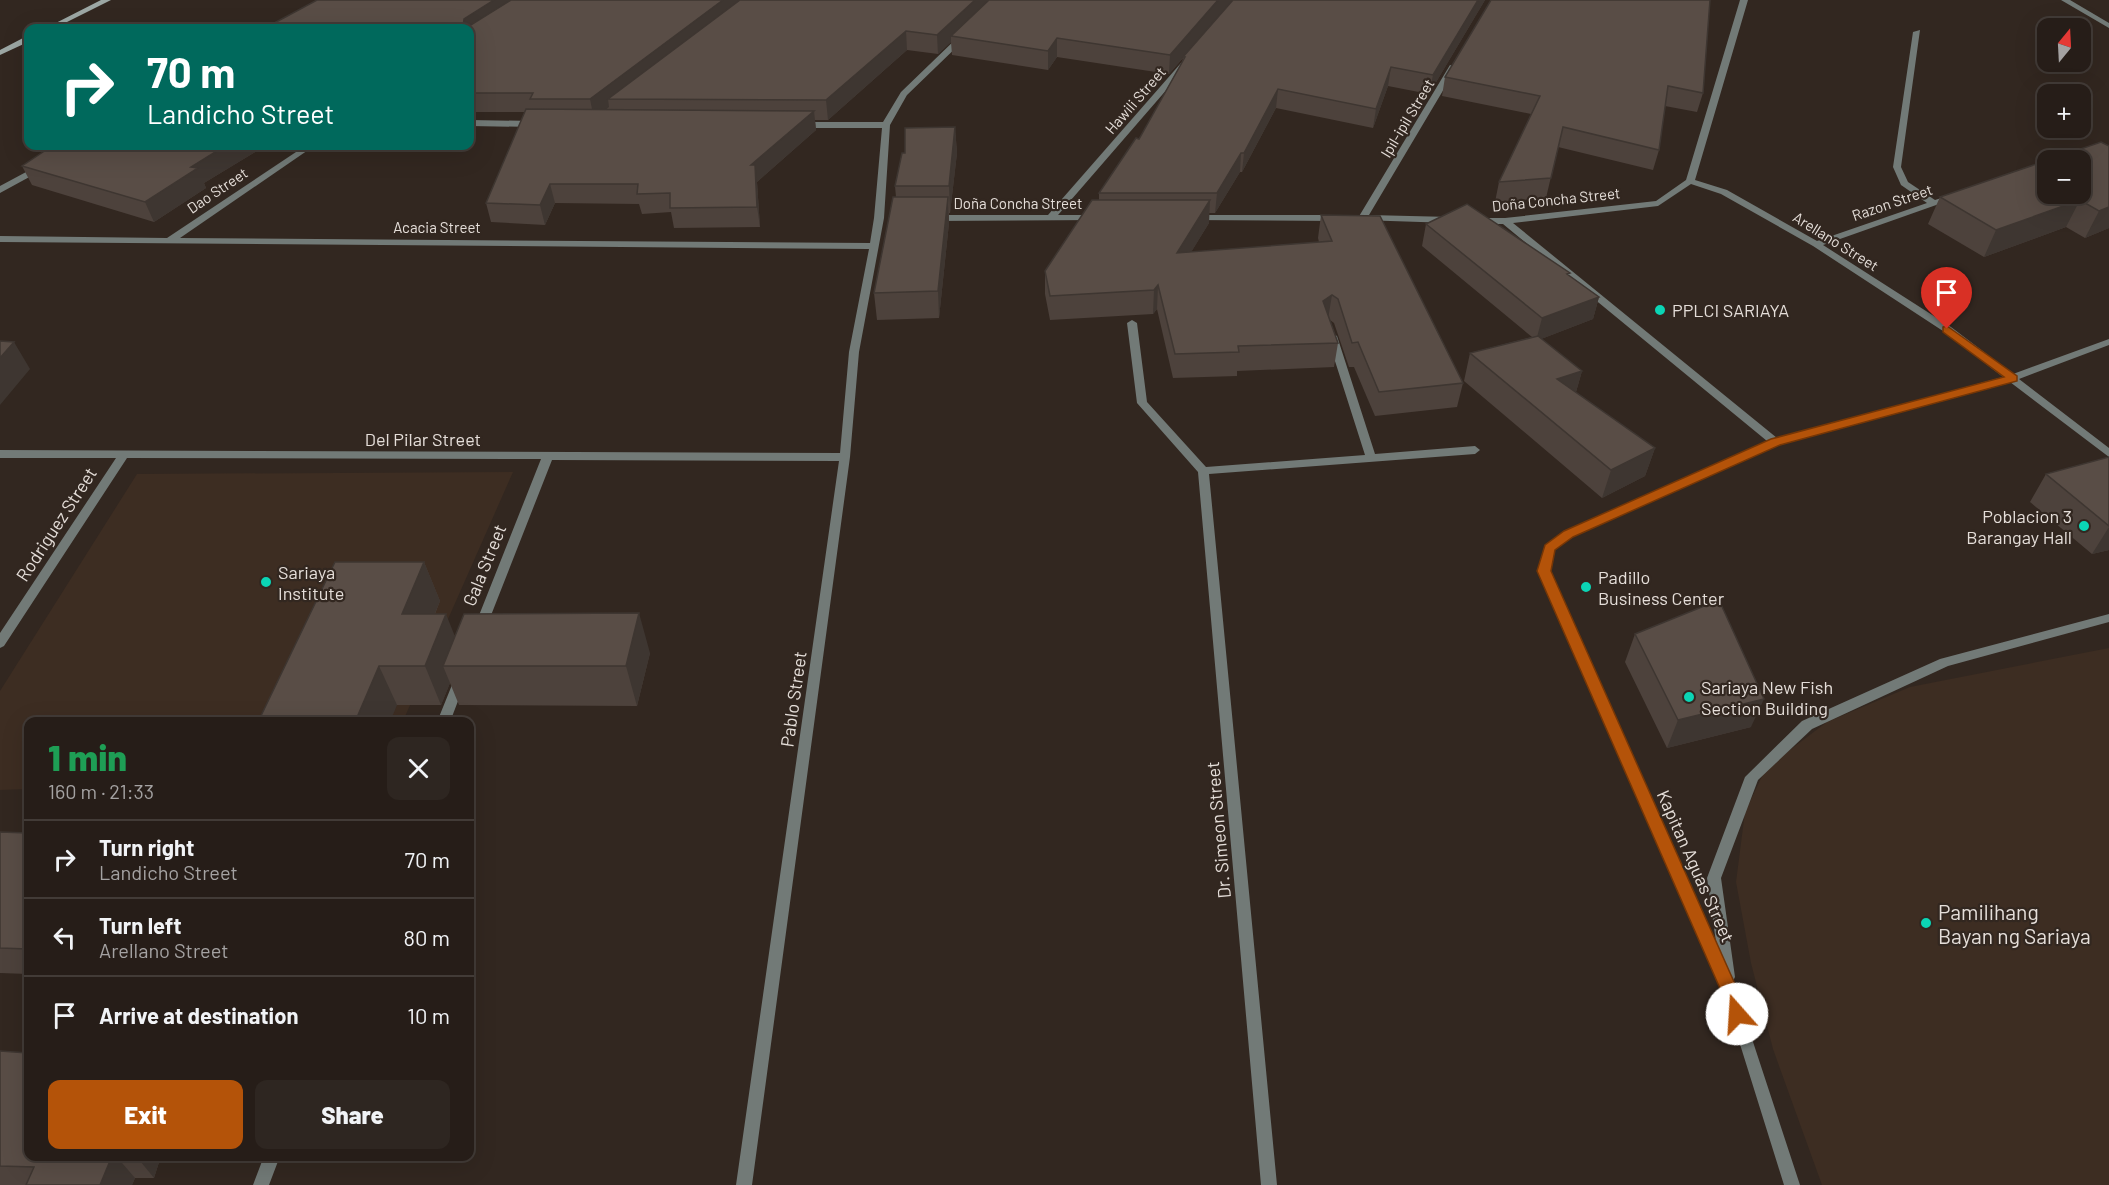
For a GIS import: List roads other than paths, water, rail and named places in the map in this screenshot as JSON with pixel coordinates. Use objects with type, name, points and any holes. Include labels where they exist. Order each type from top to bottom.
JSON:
[{"type":"street","points":[[58,24],[107,0]]},
{"type":"street","points":[[1690,181],[1744,0]]},
{"type":"street","points":[[2064,0],[2109,26]]},
{"type":"street","points":[[793,125],[886,125],[904,94],[969,31]]},
{"type":"street","points":[[1917,32],[1897,167],[1904,183],[1934,204]]},
{"type":"street","points":[[0,54],[24,41]]},
{"type":"street","name":"Ipil-ipil Street","points":[[1363,218],[1457,59]]},
{"type":"street","name":"Hawili Street","points":[[1051,218],[1187,61]]},
{"type":"street","points":[[474,123],[539,124]]},
{"type":"street","name":"Pablo Street","points":[[744,1185],[845,457],[854,352],[879,218],[886,125]]},
{"type":"street","name":"Dao Street","points":[[170,240],[304,150]]},
{"type":"street","points":[[0,190],[48,162]]},
{"type":"street","name":"Doña Concha Street","points":[[1469,220],[1505,221],[1658,203],[1690,181]]},
{"type":"street","name":"Arellano Street","points":[[1690,181],[1724,192],[1816,244],[1947,329],[2109,453]]},
{"type":"street","name":"Razon Street","points":[[1816,244],[1956,197]]},
{"type":"street","points":[[879,218],[890,218]]},
{"type":"street","name":"Doña Concha Street","points":[[925,218],[1111,218]]},
{"type":"street","points":[[1183,218],[1457,220]]},
{"type":"street","points":[[1505,221],[1775,442],[2013,378],[2109,342]]},
{"type":"street","name":"Acacia Street","points":[[0,239],[873,246]]},
{"type":"street","points":[[1132,323],[1142,404],[1203,471],[1475,450]]},
{"type":"street","points":[[1328,324],[1371,458]]},
{"type":"street","name":"Kapitan Aguas Street","points":[[1775,442],[1568,534],[1549,548],[1544,571],[1731,993],[1792,1185]]},
{"type":"street","name":"Del Pilar Street","points":[[0,454],[845,457]]},
{"type":"street","name":"Rodriguez Street","points":[[0,643],[123,455]]},
{"type":"street","name":"Gala Street","points":[[474,644],[548,456]]},
{"type":"street","name":"Dr. Simeon Street","points":[[1203,471],[1269,1185]]},
{"type":"street","points":[[1731,993],[1714,878],[1752,777],[1807,725],[1944,662],[2109,618]]},
{"type":"street","points":[[445,717],[465,666]]},
{"type":"street","points":[[261,1185],[270,1161]]},
{"type":"place","name":"PPLCI SARIAYA","points":[[1660,310]]},
{"type":"place","name":"Poblacion 3 Barangay Hall","points":[[2084,526]]},
{"type":"place","name":"Sariaya Institute","points":[[266,582]]},
{"type":"place","name":"Padillo Business Center","points":[[1586,587]]},
{"type":"place","name":"Sariaya New Fish Section Building","points":[[1689,697]]},
{"type":"place","name":"Pamilihang Bayan ng Sariaya","points":[[1926,923]]}]
